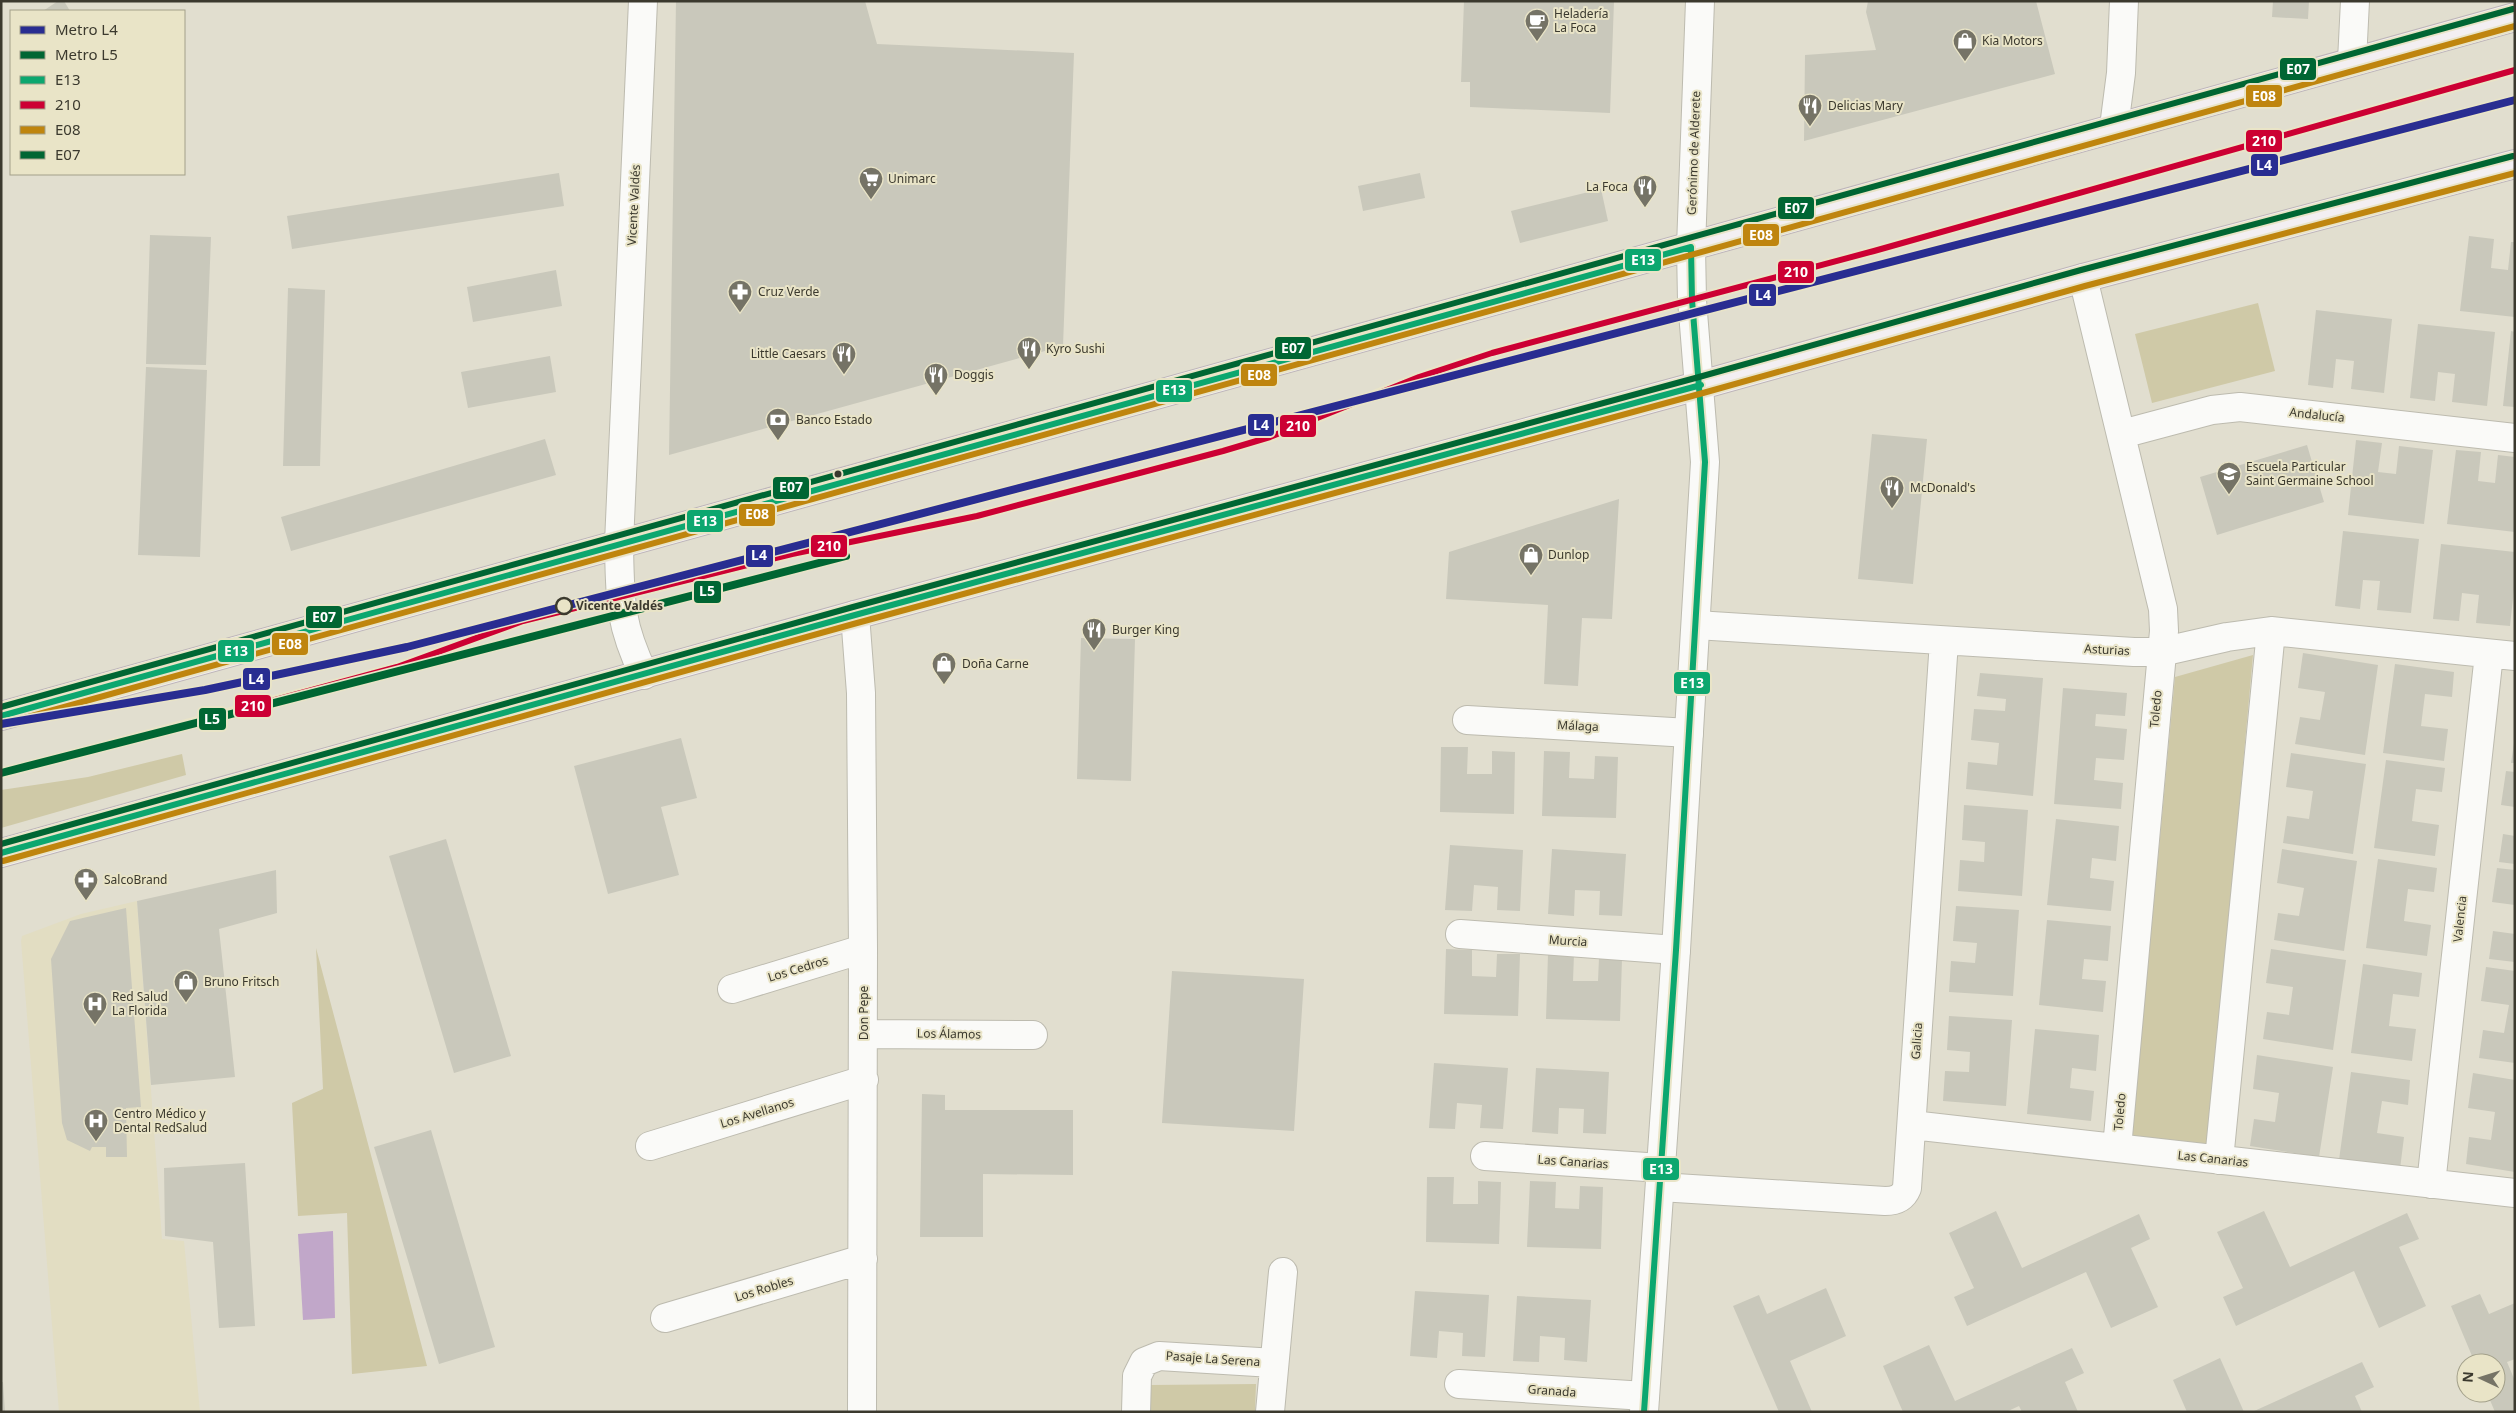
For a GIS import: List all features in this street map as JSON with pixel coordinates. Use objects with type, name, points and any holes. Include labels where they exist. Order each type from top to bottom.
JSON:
[{"type":"main road","points":[[1,716],[2515,17]]},
{"type":"main road","points":[[1,853],[855,615],[1701,385],[2083,278],[2515,164]]},
{"type":"street","name":"Vicente Valdés","points":[[643,1],[620,544],[620,598],[623,621],[632,650],[644,675]]},
{"type":"street","name":"Gerónimo de Alderete","points":[[1644,1404],[1676,950],[1705,462],[1701,385],[1692,300],[1691,247],[1700,1]]},
{"type":"street","points":[[2114,127],[2121,73],[2124,1]]},
{"type":"street","points":[[2352,61],[2355,1]]},
{"type":"street","name":"Toledo","points":[[2083,278],[2160,591],[2164,631],[2117,1148]]},
{"type":"street","name":"Andalucía","points":[[2122,434],[2212,410],[2240,407],[2515,438]]},
{"type":"street","name":"Don Pepe","points":[[855,615],[861,693],[864,1034],[862,1412]]},
{"type":"street","name":"Asturias","points":[[1696,625],[1944,641],[2161,652],[2272,631],[2502,655]]},
{"type":"street","points":[[2219,1160],[2272,631]]},
{"type":"street","name":"Galicia","points":[[1660,1178],[1893,1201],[1900,1198],[1907,1188],[1944,641]]},
{"type":"street","name":"Valencia","points":[[2431,1184],[2502,655]]},
{"type":"street","name":"Málaga","points":[[1467,720],[1689,733]]},
{"type":"street","name":"Murcia","points":[[1460,934],[1676,950]]},
{"type":"street","name":"Los Cedros","points":[[732,988],[863,949]]},
{"type":"street","name":"Los Álamos","points":[[864,1034],[1034,1035]]},
{"type":"street","name":"Los Avellanos","points":[[650,1146],[864,1080]]},
{"type":"street","name":"Las Canarias","points":[[1912,1125],[2515,1193]]},
{"type":"street","name":"Las Canarias","points":[[1485,1156],[1660,1178]]},
{"type":"street","name":"Los Robles","points":[[665,1318],[863,1260]]},
{"type":"street","name":"Pasaje La Serena","points":[[1270,1412],[1283,1272]]},
{"type":"street","name":"Pasaje La Serena","points":[[1136,1412],[1137,1376],[1144,1362],[1159,1356],[1274,1363]]},
{"type":"street","name":"Granada","points":[[1459,1384],[1644,1404]]},
{"type":"shaded area","points":[[2258,303],[2275,371],[2152,403],[2135,334]]},
{"type":"shaded area","points":[[2253,655],[2208,1147],[2132,1137],[2175,677]]},
{"type":"shaded area","points":[[182,754],[186,775],[1,828],[1,790],[88,777]]},
{"type":"shaded area","name":"Centro Médico y Dental RedSalud","points":[[137,901],[162,1239],[184,1241],[200,1412],[59,1412],[21,941],[22,936],[81,914]]},
{"type":"shaded area","points":[[316,948],[427,1366],[352,1374],[347,1213],[298,1216],[292,1103],[323,1089]]},
{"type":"shaded area","points":[[333,1231],[335,1318],[303,1320],[298,1234]]},
{"type":"shaded area","points":[[1256,1384],[1255,1412],[1151,1412],[1151,1385]]},
{"type":"building","points":[[58,1],[64,1],[69,10],[44,10]]},
{"type":"building","name":"Unimarc","points":[[676,1],[865,1],[877,44],[1074,53],[1063,346],[669,455]]},
{"type":"building","name":"Heladería La Foca","points":[[1464,1],[1614,1],[1610,113],[1470,107],[1470,82],[1461,82]]},
{"type":"building","name":"Kia Motors","points":[[1868,1],[2036,1],[2055,74],[1804,141],[1805,55],[1876,50],[1866,12]]},
{"type":"building","points":[[2273,1],[2309,1],[2308,19],[2272,17]]},
{"type":"building","points":[[559,173],[564,206],[292,249],[287,216]]},
{"type":"building","points":[[1420,173],[1425,198],[1363,211],[1358,186]]},
{"type":"building","points":[[1601,189],[1608,221],[1520,243],[1511,211]]},
{"type":"building","points":[[150,235],[211,237],[206,365],[146,364]]},
{"type":"building","points":[[2469,236],[2494,239],[2491,268],[2508,270],[2511,242],[2515,242],[2515,317],[2460,311]]},
{"type":"building","points":[[556,270],[562,306],[473,322],[467,287]]},
{"type":"building","points":[[288,288],[325,290],[320,466],[283,466]]},
{"type":"building","points":[[2316,310],[2392,319],[2384,393],[2351,389],[2354,361],[2336,359],[2333,388],[2308,385]]},
{"type":"building","points":[[2418,324],[2495,332],[2487,406],[2452,402],[2455,374],[2438,372],[2435,401],[2410,398]]},
{"type":"building","points":[[2511,331],[2515,332],[2515,407],[2503,406]]},
{"type":"building","points":[[550,356],[556,392],[468,408],[461,372]]},
{"type":"building","points":[[146,367],[207,370],[200,557],[138,555]]},
{"type":"building","name":"McDonald's","points":[[1872,434],[1927,439],[1913,584],[1858,579]]},
{"type":"building","points":[[545,439],[556,475],[291,551],[281,517]]},
{"type":"building","points":[[2356,440],[2382,443],[2378,472],[2396,474],[2399,446],[2433,450],[2424,524],[2348,515]]},
{"type":"building","points":[[2307,445],[2324,502],[2217,535],[2200,477]]},
{"type":"building","points":[[2456,450],[2481,452],[2478,481],[2495,483],[2498,455],[2515,457],[2515,532],[2447,524]]},
{"type":"building","name":"Dunlop","points":[[1619,499],[1612,619],[1582,618],[1578,686],[1544,684],[1548,605],[1446,599],[1449,552]]},
{"type":"building","points":[[2343,531],[2419,539],[2411,613],[2377,610],[2380,581],[2363,580],[2360,609],[2335,606]]},
{"type":"building","points":[[2441,544],[2515,552],[2515,580],[2510,626],[2476,623],[2479,595],[2462,593],[2459,621],[2433,619]]},
{"type":"building","points":[[1081,638],[1135,639],[1131,781],[1077,779]]},
{"type":"building","points":[[2303,653],[2378,665],[2365,755],[2295,744],[2300,717],[2320,720],[2325,692],[2298,688]]},
{"type":"building","points":[[2395,664],[2454,672],[2452,697],[2425,694],[2421,726],[2448,729],[2444,761],[2383,753]]},
{"type":"building","points":[[1980,673],[2043,678],[2033,796],[1966,789],[1968,762],[1997,765],[1999,743],[1971,740],[1974,709],[2005,711],[2006,699],[1977,696]]},
{"type":"building","points":[[2063,688],[2127,693],[2125,716],[2096,714],[2095,726],[2127,729],[2124,760],[2096,758],[2094,780],[2123,783],[2121,809],[2054,804]]},
{"type":"building","points":[[681,738],[697,798],[661,807],[679,875],[608,894],[574,766]]},
{"type":"building","points":[[2514,743],[2515,763],[2511,763]]},
{"type":"building","points":[[1441,747],[1468,747],[1467,774],[1492,774],[1492,751],[1515,752],[1514,814],[1440,812]]},
{"type":"building","points":[[1544,751],[1570,752],[1569,778],[1594,779],[1595,756],[1618,757],[1616,818],[1542,816]]},
{"type":"building","points":[[2291,753],[2366,764],[2353,854],[2283,843],[2287,816],[2309,819],[2313,791],[2286,787]]},
{"type":"building","points":[[2386,760],[2445,768],[2442,792],[2416,789],[2412,821],[2439,825],[2435,856],[2374,848]]},
{"type":"building","points":[[2506,771],[2515,772],[2515,807],[2501,805]]},
{"type":"building","points":[[1964,805],[2028,810],[2022,896],[1958,891],[1960,860],[1984,862],[1985,842],[1962,840]]},
{"type":"building","points":[[2056,819],[2119,826],[2116,861],[2092,858],[2090,878],[2114,881],[2111,911],[2047,905]]},
{"type":"building","points":[[2503,834],[2515,836],[2515,864],[2499,862]]},
{"type":"building","points":[[446,839],[511,1056],[454,1073],[389,856]]},
{"type":"building","points":[[1450,845],[1523,850],[1520,911],[1497,910],[1498,887],[1474,885],[1472,911],[1445,910]]},
{"type":"building","points":[[1552,849],[1626,854],[1622,916],[1599,915],[1600,891],[1575,890],[1574,916],[1548,914]]},
{"type":"building","points":[[2282,849],[2357,861],[2344,951],[2274,940],[2278,913],[2299,916],[2304,888],[2277,883]]},
{"type":"building","points":[[2378,859],[2437,868],[2434,892],[2408,889],[2404,921],[2431,925],[2427,956],[2366,948]]},
{"type":"building","points":[[2497,868],[2515,870],[2515,905],[2492,902]]},
{"type":"building","name":"Bruno Fritsch","points":[[276,870],[277,913],[219,929],[235,1077],[151,1085],[137,901]]},
{"type":"building","points":[[1956,906],[2019,910],[2013,996],[1949,992],[1951,961],[1975,963],[1977,943],[1953,941]]},
{"type":"building","name":"Red Salud La Florida","points":[[126,908],[141,1107],[126,1108],[127,1157],[106,1157],[106,1147],[92,1147],[90,1151],[67,1140],[62,1123],[51,959],[70,921]]},
{"type":"building","points":[[2047,920],[2111,926],[2108,961],[2084,959],[2082,979],[2106,981],[2103,1012],[2039,1005]]},
{"type":"building","points":[[2493,931],[2515,934],[2515,962],[2489,959]]},
{"type":"building","points":[[1446,949],[1472,950],[1472,976],[1496,977],[1497,954],[1520,954],[1518,1016],[1444,1014]]},
{"type":"building","points":[[2271,949],[2346,960],[2333,1050],[2263,1039],[2267,1012],[2289,1015],[2293,987],[2266,983]]},
{"type":"building","points":[[1548,954],[1574,954],[1573,981],[1598,981],[1599,958],[1622,959],[1620,1021],[1546,1019]]},
{"type":"building","points":[[2363,964],[2422,973],[2419,997],[2393,994],[2389,1026],[2416,1029],[2412,1061],[2351,1053]]},
{"type":"building","points":[[2486,967],[2515,971],[2515,1063],[2479,1058],[2483,1030],[2504,1033],[2509,1005],[2481,1001]]},
{"type":"building","points":[[1172,971],[1304,979],[1294,1131],[1162,1123]]},
{"type":"building","points":[[1949,1016],[2012,1020],[2006,1106],[1943,1101],[1945,1071],[1969,1072],[1970,1052],[1947,1050]]},
{"type":"building","points":[[2035,1029],[2099,1035],[2096,1071],[2072,1068],[2070,1088],[2094,1091],[2091,1121],[2027,1114]]},
{"type":"building","points":[[2257,1055],[2333,1067],[2319,1157],[2250,1146],[2254,1119],[2275,1122],[2279,1093],[2253,1089]]},
{"type":"building","points":[[1434,1063],[1508,1068],[1503,1129],[1480,1128],[1482,1105],[1457,1103],[1455,1129],[1429,1128]]},
{"type":"building","points":[[1536,1068],[1609,1072],[1606,1134],[1583,1133],[1584,1109],[1559,1108],[1558,1134],[1532,1132]]},
{"type":"building","points":[[2351,1072],[2410,1080],[2408,1105],[2382,1101],[2377,1133],[2404,1137],[2400,1169],[2339,1160]]},
{"type":"building","points":[[2473,1073],[2515,1080],[2515,1172],[2466,1164],[2469,1137],[2491,1140],[2495,1112],[2468,1108]]},
{"type":"building","points":[[922,1094],[945,1095],[945,1110],[1073,1110],[1073,1175],[983,1174],[983,1237],[920,1237]]},
{"type":"building","points":[[431,1130],[495,1347],[439,1364],[374,1147]]},
{"type":"building","points":[[245,1163],[255,1326],[219,1328],[213,1242],[165,1236],[164,1168]]},
{"type":"building","points":[[1427,1177],[1454,1177],[1453,1204],[1478,1204],[1478,1181],[1501,1182],[1499,1244],[1426,1242]]},
{"type":"building","points":[[1530,1181],[1556,1182],[1555,1208],[1579,1209],[1580,1186],[1603,1187],[1601,1249],[1527,1247]]},
{"type":"building","points":[[1996,1211],[2022,1268],[2139,1214],[2150,1239],[2131,1248],[2158,1307],[2111,1328],[2086,1272],[1967,1326],[1954,1297],[1974,1288],[1949,1233]]},
{"type":"building","points":[[2264,1211],[2290,1267],[2407,1213],[2419,1239],[2399,1247],[2426,1306],[2379,1328],[2354,1271],[2236,1326],[2223,1297],[2243,1288],[2217,1232]]},
{"type":"building","points":[[1826,1288],[1846,1336],[1790,1361],[1812,1412],[1779,1412],[1733,1306],[1759,1295],[1767,1314]]},
{"type":"building","points":[[1415,1291],[1489,1295],[1485,1357],[1462,1356],[1463,1333],[1439,1331],[1437,1358],[1410,1356]]},
{"type":"building","points":[[2480,1294],[2489,1314],[2515,1303],[2515,1359],[2507,1362],[2515,1381],[2515,1412],[2495,1412],[2491,1403],[2506,1403],[2506,1353],[2471,1353],[2451,1306]]},
{"type":"building","points":[[1517,1296],[1591,1300],[1587,1362],[1564,1360],[1565,1338],[1540,1336],[1539,1362],[1513,1361]]},
{"type":"building","points":[[1929,1345],[1955,1401],[2072,1348],[2084,1373],[2065,1382],[2078,1412],[2022,1412],[2019,1406],[2006,1412],[1903,1412],[1883,1366]]},
{"type":"building","points":[[2220,1358],[2244,1412],[2187,1412],[2173,1380]]},
{"type":"building","points":[[2362,1362],[2374,1387],[2355,1396],[2362,1412],[2252,1412]]},
{"type":"building","points":[[1,1382],[3,1382],[5,1412],[1,1412]]},
{"type":"metro line","name":"L4","points":[[1,724],[205,690],[407,647],[2515,100]]},
{"type":"metro line","name":"L5","points":[[1,773],[846,556]]},
{"type":"transit line","name":"E07","points":[[1,707],[2513,9]]},
{"type":"transit line","name":"E08","points":[[3,724],[2515,26]]},
{"type":"transit line","name":"210","points":[[1,774],[397,667],[523,621],[792,554],[977,516],[1223,451],[1270,437],[1419,377],[1492,353],[1874,251],[2515,70]]},
{"type":"transit line","name":"E07","points":[[1,844],[853,607],[1699,377],[2081,270],[2513,156]]},
{"type":"transit line","name":"E08","points":[[3,861],[857,623],[1703,393],[2085,286],[2515,173]]},
{"type":"transit line","name":"E13","points":[[1,716],[1691,247],[1692,300],[1705,462],[1676,950],[1644,1412]]},
{"type":"transit line","name":"E13","points":[[1,853],[855,615],[1701,385]]},
{"type":"place","name":"Heladería La Foca","points":[[1537,42]]},
{"type":"place","name":"Kia Motors","points":[[1965,62]]},
{"type":"place","name":"Delicias Mary","points":[[1810,127]]},
{"type":"place","name":"Unimarc","points":[[871,200]]},
{"type":"place","name":"La Foca","points":[[1645,208]]},
{"type":"place","name":"Cruz Verde","points":[[740,313]]},
{"type":"place","name":"Kyro Sushi","points":[[1029,370]]},
{"type":"place","name":"Little Caesars","points":[[844,375]]},
{"type":"place","name":"Doggis","points":[[936,396]]},
{"type":"place","name":"Banco Estado","points":[[778,441]]},
{"type":"place","name":"Escuela Particular Saint Germaine School","points":[[2229,495]]},
{"type":"place","name":"McDonald's","points":[[1892,509]]},
{"type":"place","name":"Dunlop","points":[[1531,576]]},
{"type":"place","name":"Vicente Valdés","points":[[564,606]]},
{"type":"place","name":"Burger King","points":[[1094,651]]},
{"type":"place","name":"Doña Carne","points":[[944,685]]},
{"type":"place","name":"SalcoBrand","points":[[86,901]]},
{"type":"place","name":"Bruno Fritsch","points":[[186,1003]]},
{"type":"place","name":"Red Salud La Florida","points":[[95,1025]]},
{"type":"place","name":"Centro Médico y Dental RedSalud","points":[[96,1142]]}]
